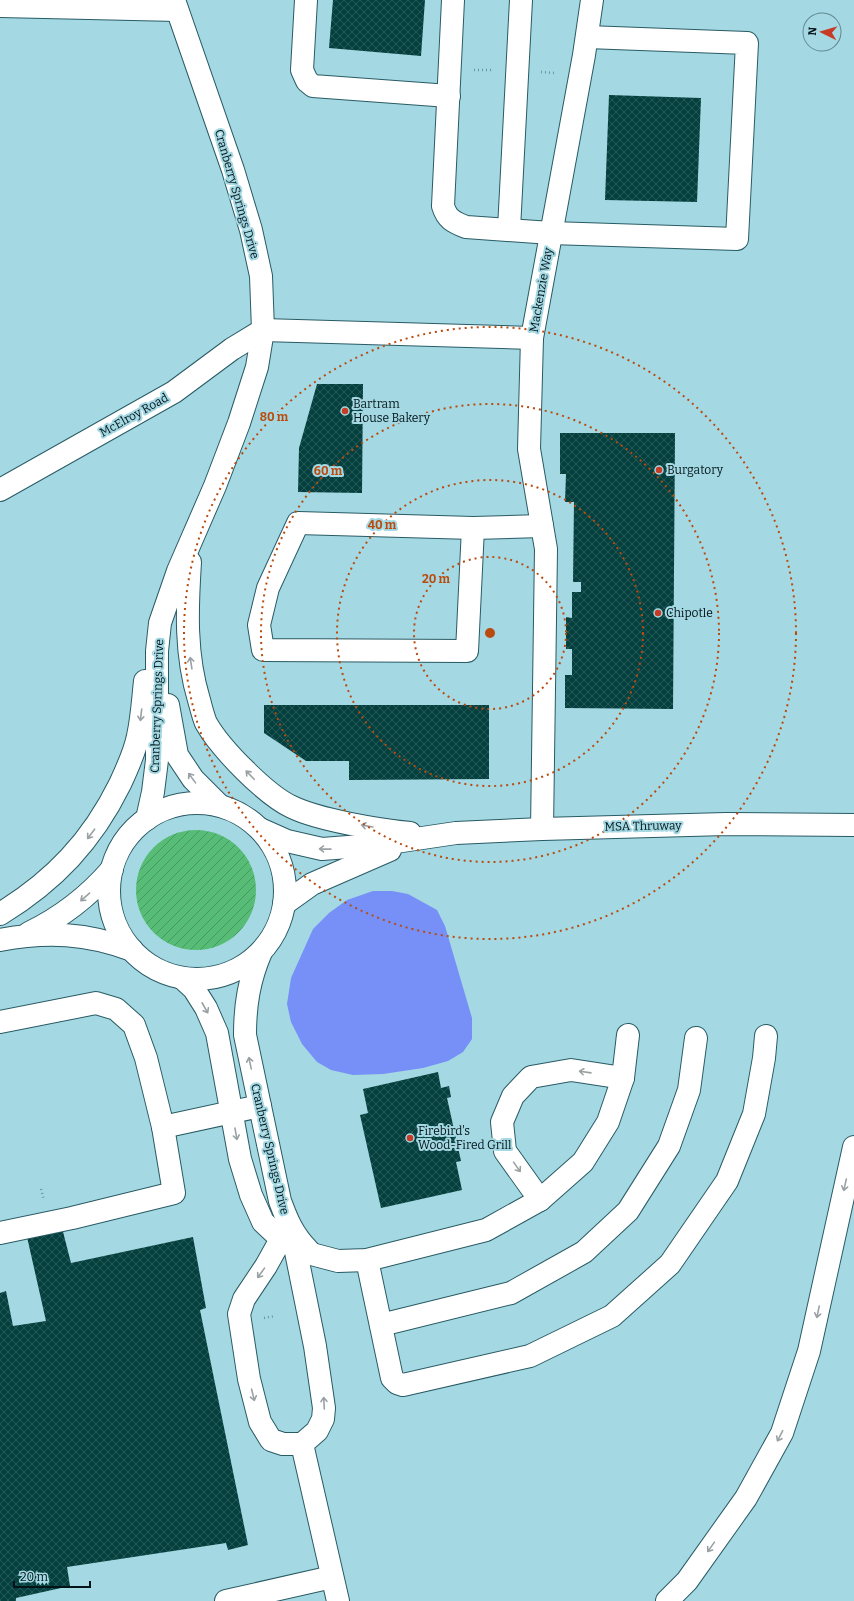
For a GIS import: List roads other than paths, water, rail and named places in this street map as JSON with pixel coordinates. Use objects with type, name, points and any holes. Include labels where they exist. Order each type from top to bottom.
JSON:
[{"type":"main road","points":[[306,0],[302,70],[307,81],[313,86],[449,96]]},
{"type":"main road","points":[[453,0],[443,206],[446,215],[455,222],[466,227],[551,233],[737,239],[747,44],[587,36]]},
{"type":"main road","points":[[509,229],[521,0]]},
{"type":"main road","name":"Mackenzie Way","points":[[262,330],[532,338],[587,36],[592,0]]},
{"type":"main road","points":[[0,6],[36,3],[176,5]]},
{"type":"main road","name":"Cranberry Springs Drive","points":[[147,818],[153,792],[157,760],[156,651],[160,623],[178,571],[215,486],[241,416],[257,367],[262,330],[261,276],[251,230],[233,170],[176,5]]},
{"type":"main road","name":"McElroy Road","points":[[0,490],[174,392],[232,349],[262,330]]},
{"type":"main road","points":[[532,338],[529,450],[546,550],[542,829]]},
{"type":"main road","points":[[473,528],[467,650],[263,650],[259,624],[268,588],[298,523],[473,528],[542,526]]},
{"type":"main road","points":[[191,543],[187,608],[188,644],[194,681],[206,723],[229,753],[263,788],[292,807],[351,823],[397,832],[433,835]]},
{"type":"main road","points":[[0,914],[41,885],[71,859],[94,832],[114,798],[128,768],[138,736],[152,623],[178,571]]},
{"type":"main road","name":"Cranberry Springs Drive","points":[[178,571],[165,655],[168,714],[177,755],[193,779],[219,805]]},
{"type":"main road","points":[[197,802],[219,805],[240,813],[260,829],[271,843],[278,856],[285,885],[284,904],[277,928],[261,952],[238,969],[224,975],[210,978],[182,978],[154,968],[132,950],[123,939],[112,912],[109,898],[112,869],[123,842],[132,831],[155,813],[183,804],[197,802]]},
{"type":"main road","name":"MSA Thruway","points":[[260,829],[287,841],[322,849],[375,845],[433,835],[542,829],[726,824],[854,825]]},
{"type":"main road","name":"MSA Thruway","points":[[284,904],[312,884],[335,873],[385,852],[433,835]]},
{"type":"main road","points":[[27,935],[61,916],[79,903],[96,888],[112,869]]},
{"type":"main road","points":[[0,940],[27,935],[53,934],[94,938],[132,950]]},
{"type":"main road","name":"Cranberry Springs Drive","points":[[182,978],[194,989],[217,1033],[240,1158],[251,1195],[263,1222],[297,1247],[298,1239],[286,1218],[280,1201],[245,1035],[245,1016],[249,984],[261,952]]},
{"type":"main road","points":[[0,1022],[96,1003],[116,1009],[134,1026],[146,1058],[163,1127],[174,1193],[72,1218],[0,1233]]},
{"type":"main road","points":[[297,1247],[338,1261],[367,1260],[486,1230],[540,1200],[583,1162],[608,1122],[623,1078],[628,1035]]},
{"type":"main road","points":[[367,1260],[392,1378],[397,1383],[403,1385],[530,1356],[612,1316],[670,1264],[727,1181],[754,1114],[764,1058],[766,1036]]},
{"type":"main road","points":[[381,1325],[511,1293],[584,1252],[628,1211],[669,1146],[689,1090],[696,1038]]},
{"type":"main road","points":[[540,1200],[505,1151],[502,1122],[513,1096],[531,1077],[571,1070],[623,1078]]},
{"type":"main road","points":[[163,1127],[260,1106]]},
{"type":"main road","points":[[666,1601],[687,1581],[746,1498],[782,1433],[809,1351],[854,1147]]},
{"type":"main road","points":[[297,1247],[315,1346],[324,1408],[323,1419],[317,1431],[302,1444],[283,1444],[271,1440],[260,1422],[249,1379],[239,1323],[239,1314],[244,1299],[266,1266],[297,1247]]},
{"type":"main road","points":[[302,1444],[338,1601]]},
{"type":"main road","points":[[226,1601],[332,1577]]},
{"type":"water","points":[[373,891],[392,891],[408,894],[437,910],[445,926],[472,1018],[472,1039],[463,1052],[448,1061],[423,1068],[383,1074],[353,1075],[331,1070],[317,1062],[302,1044],[291,1022],[287,1004],[291,978],[313,929],[329,913],[347,900]]},
{"type":"place","name":"Bartram House Bakery","points":[[345,411]]},
{"type":"place","name":"Burgatory","points":[[659,470]]},
{"type":"place","name":"Chipotle","points":[[658,613]]},
{"type":"place","name":"Firebird's Wood-Fired Grill","points":[[410,1138]]}]
